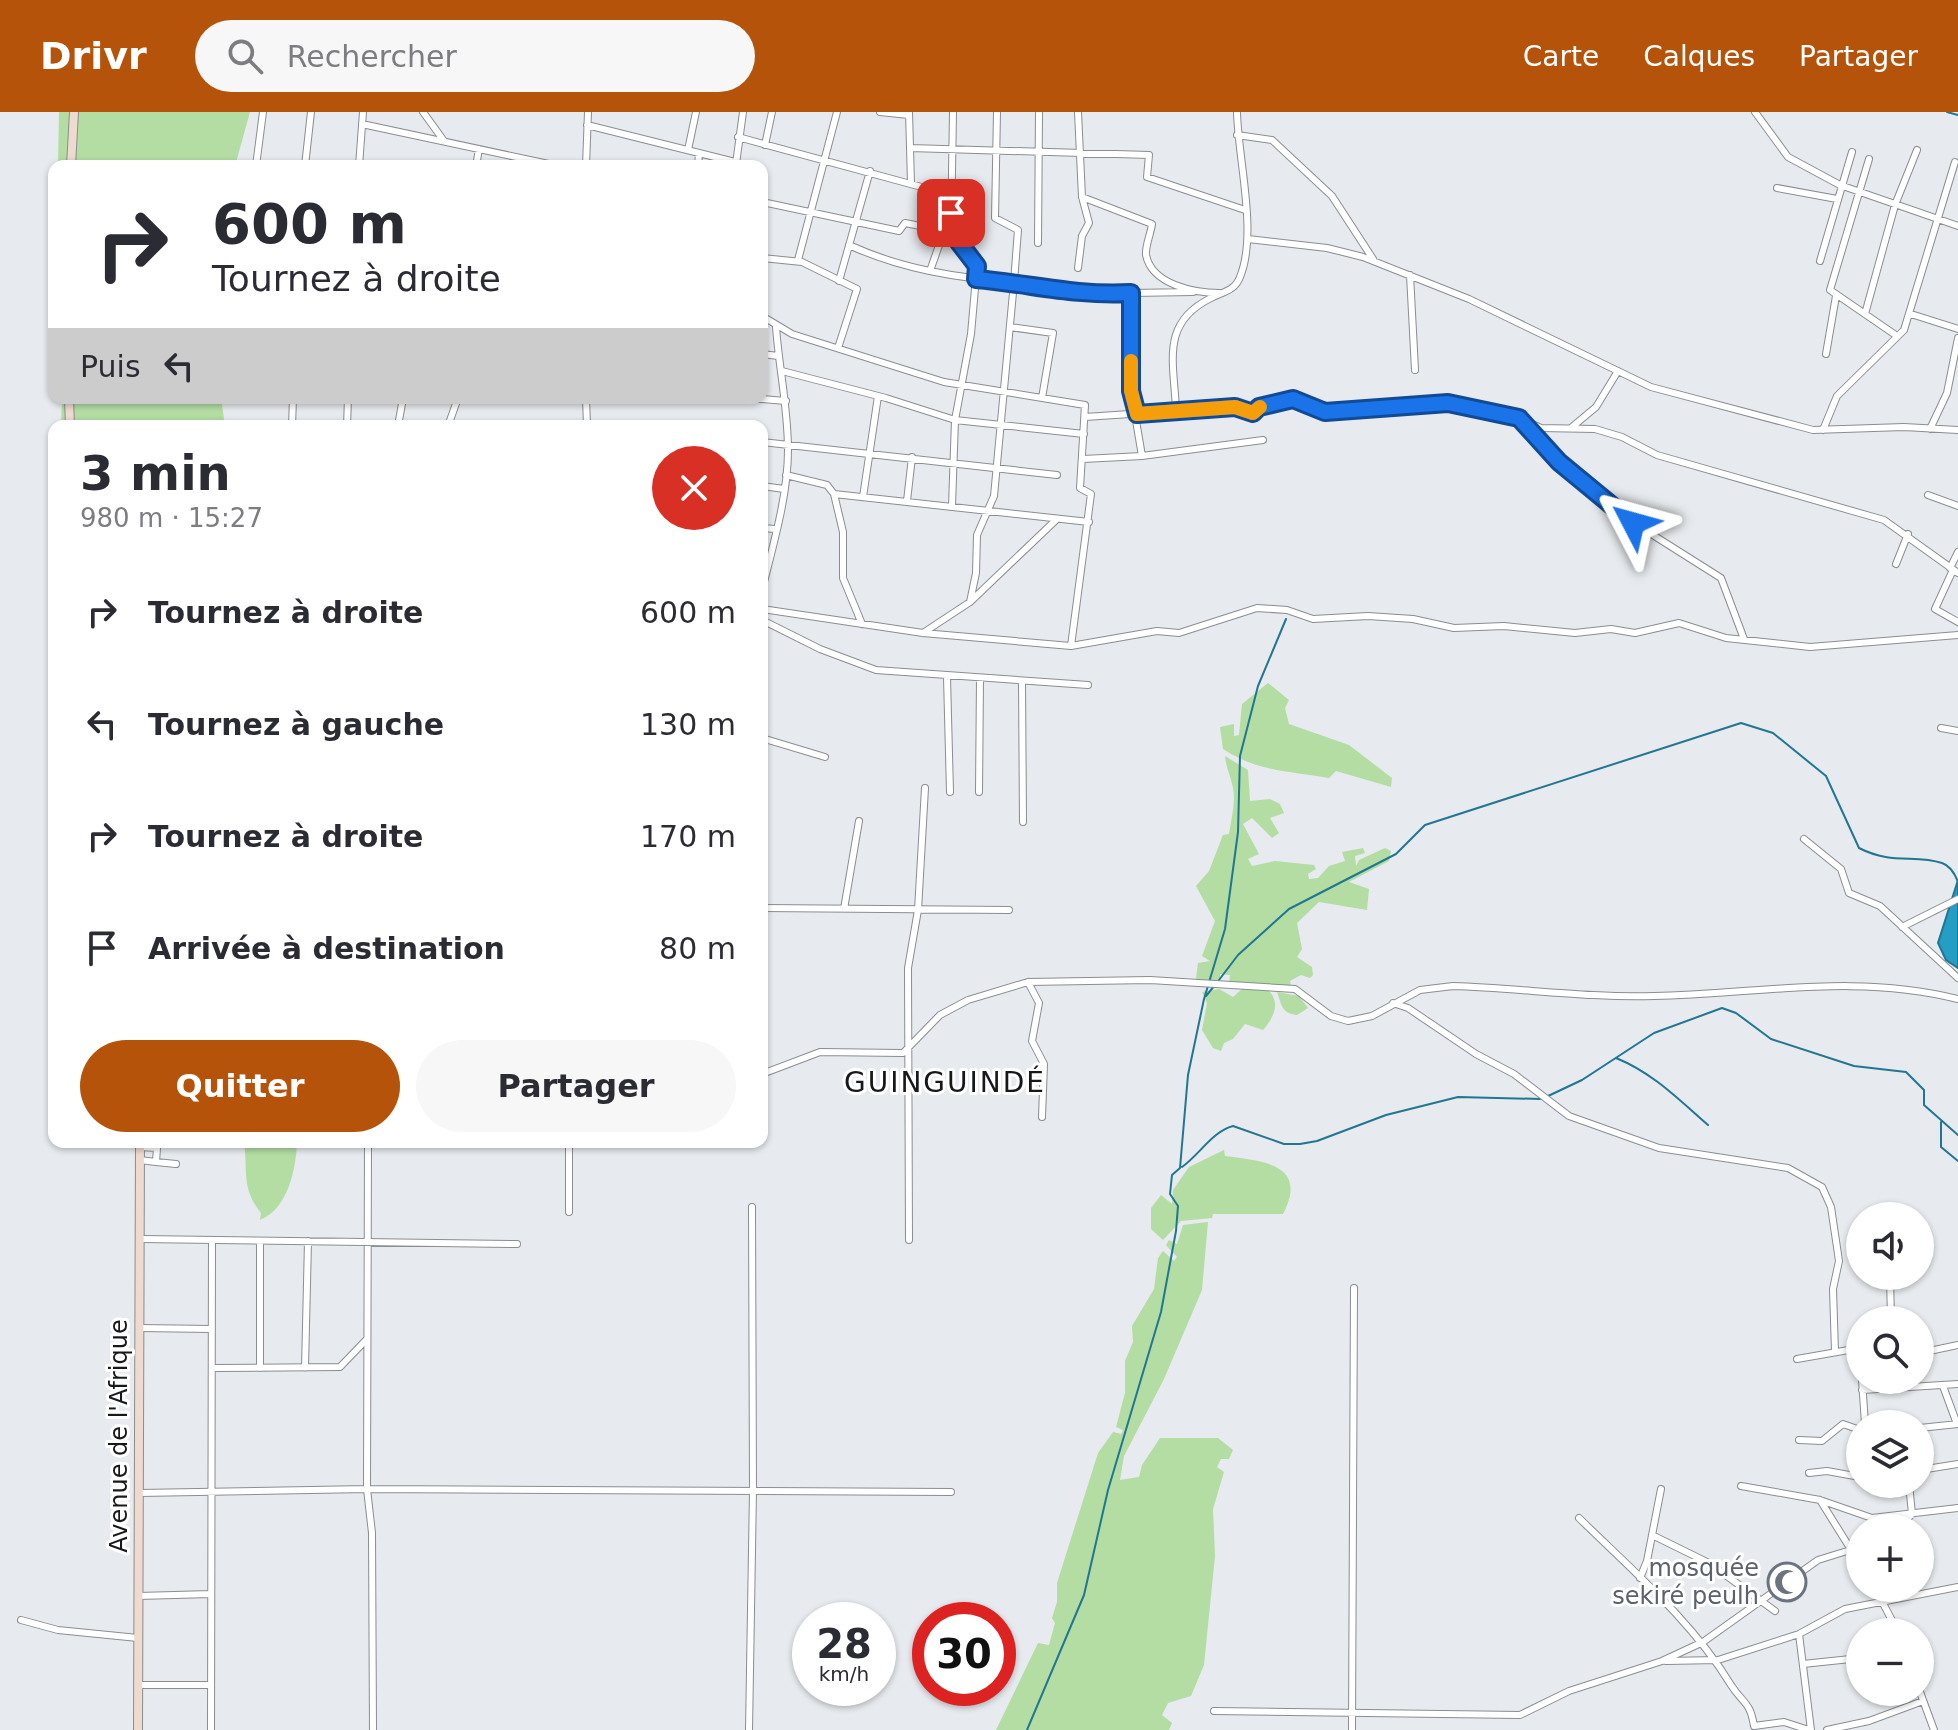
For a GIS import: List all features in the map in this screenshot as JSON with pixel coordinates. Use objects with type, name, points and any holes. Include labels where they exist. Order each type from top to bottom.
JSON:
[{"type":"main road","points":[[71,160],[74,112]]},
{"type":"main road","name":"Avenue de l'Afrique","points":[[138,1730],[140,1148]]},
{"type":"street","points":[[257,160],[263,112]]},
{"type":"street","points":[[306,160],[311,112]]},
{"type":"street","points":[[359,160],[363,112]]},
{"type":"street","points":[[423,112],[444,141]]},
{"type":"street","points":[[586,160],[588,112]]},
{"type":"street","points":[[688,150],[696,112]]},
{"type":"street","points":[[736,160],[743,112]]},
{"type":"street","points":[[765,145],[772,112]]},
{"type":"street","points":[[798,260],[837,112]]},
{"type":"street","points":[[880,112],[909,114],[911,183]]},
{"type":"street","points":[[930,271],[947,232],[953,112]]},
{"type":"street","points":[[970,602],[976,573],[977,535],[988,512],[996,468],[1018,230],[995,218],[997,112]]},
{"type":"street","points":[[1038,243],[1039,112]]},
{"type":"street","points":[[1078,112],[1082,197],[1089,223],[1082,236],[1078,268]]},
{"type":"street","points":[[1176,410],[1173,337],[1179,322],[1208,299],[1223,293],[1240,277],[1248,239],[1237,112]]},
{"type":"street","points":[[1755,112],[1788,157],[1840,185],[1958,226]]},
{"type":"street","points":[[362,124],[519,160]]},
{"type":"street","points":[[587,125],[723,160]]},
{"type":"street","points":[[1237,135],[1272,140],[1307,172],[1332,196],[1375,262]]},
{"type":"street","points":[[738,137],[951,195]]},
{"type":"street","points":[[910,148],[1149,155],[1147,177],[1245,210]]},
{"type":"street","points":[[477,160],[479,149]]},
{"type":"street","points":[[1865,314],[1895,205],[1917,150]]},
{"type":"street","points":[[1820,261],[1852,152]]},
{"type":"street","points":[[698,160],[699,153]]},
{"type":"street","points":[[1869,159],[1830,288],[1836,296],[1897,336]]},
{"type":"street","points":[[1823,430],[1837,396],[1904,330],[1955,162]]},
{"type":"street","points":[[839,281],[870,171]]},
{"type":"street","points":[[1777,188],[1837,199]]},
{"type":"street","points":[[1082,197],[1152,224],[1146,254],[1154,271],[1193,292]]},
{"type":"street","points":[[768,203],[899,231],[905,223],[947,232],[977,266],[955,420],[952,506]]},
{"type":"street","points":[[1248,239],[1327,248],[1375,262],[1570,345],[1651,387],[1823,430],[1958,430]]},
{"type":"street","points":[[849,245],[889,262],[1068,294],[1223,293]]},
{"type":"street","points":[[768,258],[798,260],[857,289],[838,348]]},
{"type":"street","points":[[1410,275],[1415,370]]},
{"type":"street","points":[[1131,293],[1131,391],[1142,456]]},
{"type":"street","points":[[1826,354],[1836,296]]},
{"type":"street","points":[[1911,314],[1958,329]]},
{"type":"street","points":[[768,320],[776,327],[838,348],[962,384],[1085,405],[1080,488],[1091,494],[1071,646]]},
{"type":"street","points":[[768,562],[784,489],[788,445],[786,401],[776,327]]},
{"type":"street","points":[[1010,327],[1053,333],[1042,398]]},
{"type":"street","points":[[1930,429],[1947,393],[1958,338]]},
{"type":"street","points":[[768,355],[778,356]]},
{"type":"street","points":[[782,371],[955,420],[1084,434]]},
{"type":"street","points":[[1568,429],[1596,407],[1618,371]]},
{"type":"street","points":[[863,497],[878,396]]},
{"type":"street","points":[[1085,417],[1235,407],[1253,413],[1259,407],[1292,399],[1325,412],[1448,403],[1519,418],[1541,428],[1585,427],[1615,435],[1657,455],[1850,507],[1884,520],[1908,534],[1954,570]]},
{"type":"street","points":[[768,400],[786,401]]},
{"type":"street","points":[[1519,418],[1559,462],[1626,518],[1721,578],[1744,639]]},
{"type":"street","points":[[1083,459],[1142,456],[1263,440]]},
{"type":"street","points":[[768,443],[1057,475]]},
{"type":"street","points":[[907,501],[912,457]]},
{"type":"street","points":[[786,475],[827,485],[834,494],[843,532],[843,578],[862,624]]},
{"type":"street","points":[[768,487],[784,489]]},
{"type":"street","points":[[834,494],[1089,522]]},
{"type":"street","points":[[1928,495],[1958,506]]},
{"type":"street","points":[[923,633],[970,602],[1057,519]]},
{"type":"street","points":[[768,528],[775,529]]},
{"type":"street","points":[[1896,564],[1908,534]]},
{"type":"street","points":[[1958,552],[1954,570],[1935,609],[1958,622]]},
{"type":"street","points":[[768,610],[923,633],[1071,646],[1157,631],[1179,633],[1257,608],[1287,610],[1313,619],[1381,616],[1413,619],[1449,628],[1504,626],[1575,633],[1608,628],[1643,632],[1679,623],[1717,636],[1810,647],[1958,635]]},
{"type":"street","points":[[768,623],[820,649],[876,670],[1088,685]]},
{"type":"street","points":[[947,677],[950,792]]},
{"type":"street","points":[[979,792],[980,679]]},
{"type":"street","points":[[1022,682],[1023,822]]},
{"type":"street","points":[[1941,728],[1958,731]]},
{"type":"street","points":[[768,740],[825,757]]},
{"type":"street","points":[[909,1240],[908,968],[918,910],[925,788]]},
{"type":"street","points":[[844,909],[859,821]]},
{"type":"street","points":[[1804,839],[1841,869],[1849,893],[1880,906],[1958,978]]},
{"type":"street","points":[[1902,927],[1958,899]]},
{"type":"street","points":[[768,908],[1009,910]]},
{"type":"street","points":[[768,1072],[820,1052],[897,1054],[940,1015],[968,1000],[1028,982],[1150,980],[1295,989],[1331,1016],[1348,1021],[1372,1016],[1420,990],[1453,986],[1654,996],[1747,988],[1869,985],[1916,988],[1958,999]]},
{"type":"street","points":[[1028,982],[1039,1003],[1032,1041],[1044,1064],[1042,1117]]},
{"type":"street","points":[[1393,1003],[1408,1008],[1476,1054],[1514,1074],[1569,1116],[1659,1148],[1788,1168],[1822,1187],[1831,1207],[1839,1261],[1833,1289],[1835,1352]]},
{"type":"street","points":[[156,1162],[157,1148]]},
{"type":"street","points":[[368,1148],[367,1489],[373,1546],[373,1730]]},
{"type":"street","points":[[569,1148],[569,1212]]},
{"type":"street","points":[[140,1160],[176,1164]]},
{"type":"street","points":[[749,1730],[753,1490],[752,1207]]},
{"type":"street","points":[[140,1239],[517,1244]]},
{"type":"street","points":[[211,1730],[212,1240]]},
{"type":"street","points":[[260,1241],[260,1368]]},
{"type":"street","points":[[305,1368],[308,1241]]},
{"type":"street","points":[[1352,1730],[1354,1288]]},
{"type":"street","points":[[139,1328],[212,1329]]},
{"type":"street","points":[[212,1368],[340,1367],[367,1339]]},
{"type":"street","points":[[1934,1350],[1958,1345]]},
{"type":"street","points":[[1797,1359],[1846,1350]]},
{"type":"street","points":[[1934,1386],[1958,1384]]},
{"type":"street","points":[[1934,1427],[1958,1424],[1943,1386]]},
{"type":"street","points":[[1799,1440],[1822,1441],[1843,1424],[1846,1425]]},
{"type":"street","points":[[1934,1468],[1958,1464]]},
{"type":"street","points":[[1809,1473],[1827,1471],[1846,1474]]},
{"type":"street","points":[[1741,1486],[1820,1500],[1860,1514]]},
{"type":"street","points":[[139,1493],[367,1489],[951,1492]]},
{"type":"street","points":[[1640,1578],[1661,1489]]},
{"type":"street","points":[[1910,1498],[1912,1514],[1958,1508]]},
{"type":"street","points":[[1820,1500],[1846,1541]]},
{"type":"street","points":[[1579,1518],[1703,1642],[1718,1660],[1735,1691],[1751,1705],[1754,1726],[1784,1722],[1810,1730],[1799,1634]]},
{"type":"street","points":[[1652,1535],[1709,1563],[1775,1611]]},
{"type":"street","points":[[1214,1711],[1520,1715],[1569,1691],[1662,1661],[1703,1642],[1818,1560],[1846,1551]]},
{"type":"street","points":[[1662,1661],[1718,1660],[1799,1634],[1845,1609],[1958,1587]]},
{"type":"street","points":[[138,1596],[211,1594]]},
{"type":"street","points":[[1885,1603],[1892,1618]]},
{"type":"street","points":[[21,1620],[58,1630],[138,1638]]},
{"type":"street","points":[[1803,1664],[1846,1659]]},
{"type":"street","points":[[138,1685],[211,1685]]},
{"type":"street","points":[[1827,1730],[1869,1721],[1910,1706]]},
{"type":"street","points":[[1925,1706],[1934,1730]]},
{"type":"green space","points":[[59,112],[250,112],[237,160],[58,160]]},
{"type":"green space","points":[[62,404],[222,404],[224,420],[61,420]]},
{"type":"green space","points":[[1268,683],[1289,700],[1285,708],[1289,724],[1349,745],[1392,778],[1391,787],[1336,771],[1329,778],[1274,770],[1236,757],[1223,749],[1220,727],[1234,724],[1234,736],[1239,735],[1242,704]]},
{"type":"green space","points":[[1225,756],[1248,770],[1250,801],[1270,799],[1280,804],[1284,813],[1270,818],[1279,833],[1272,838],[1252,818],[1243,824],[1259,854],[1248,859],[1252,866],[1275,861],[1314,865],[1316,869],[1308,874],[1309,879],[1318,878],[1329,866],[1345,861],[1342,852],[1363,848],[1365,853],[1355,856],[1356,866],[1359,860],[1385,848],[1391,851],[1389,861],[1349,882],[1369,889],[1367,910],[1319,902],[1297,923],[1302,949],[1297,957],[1312,967],[1313,975],[1310,978],[1301,975],[1290,981],[1291,986],[1229,983],[1230,975],[1220,974],[1220,982],[1196,979],[1198,963],[1210,961],[1202,956],[1215,921],[1196,886],[1209,871],[1223,835],[1229,834],[1233,811],[1234,793]]},
{"type":"green space","points":[[1219,989],[1233,997],[1242,989],[1269,991],[1275,1001],[1270,1021],[1263,1030],[1245,1024],[1233,1039],[1224,1043],[1221,1051],[1213,1048],[1202,1030],[1207,1003],[1202,992]]},
{"type":"green space","points":[[1277,992],[1299,996],[1308,1008],[1297,1015],[1288,1012],[1283,1008]]},
{"type":"green space","points":[[244,1148],[296,1148],[295,1164],[284,1198],[270,1215],[260,1220],[261,1213],[250,1196]]},
{"type":"green space","points":[[1224,1150],[1225,1156],[1267,1163],[1286,1175],[1290,1197],[1283,1214],[1213,1214],[1212,1218],[1181,1221],[1163,1240],[1151,1229],[1151,1208],[1161,1195],[1172,1204],[1173,1190],[1189,1167]]},
{"type":"green space","points":[[1208,1222],[1202,1290],[1164,1379],[1124,1456],[1120,1480],[1139,1477],[1142,1465],[1160,1438],[1218,1438],[1233,1450],[1229,1459],[1221,1459],[1217,1467],[1224,1472],[1213,1509],[1215,1556],[1204,1665],[1191,1696],[1168,1703],[1162,1715],[1172,1723],[1169,1730],[996,1730],[1008,1706],[1016,1706],[1016,1689],[1038,1643],[1049,1645],[1055,1623],[1052,1618],[1057,1602],[1057,1583],[1098,1453],[1113,1432],[1121,1434],[1123,1430],[1116,1427],[1125,1393],[1125,1361],[1133,1342],[1132,1326],[1154,1289],[1158,1258],[1163,1251],[1174,1261],[1177,1257],[1166,1245],[1169,1240],[1177,1244],[1183,1225]]},
{"type":"water","points":[[1958,880],[1958,968],[1946,960],[1938,943]]},
{"type":"waterway","points":[[1947,112],[1958,115]]},
{"type":"waterway","points":[[1027,1730],[1084,1595],[1108,1490],[1161,1312],[1176,1231],[1178,1206],[1170,1194],[1172,1175],[1180,1168],[1188,1075],[1204,999],[1225,929],[1238,832],[1240,756],[1258,686],[1286,619]]},
{"type":"waterway","points":[[1219,980],[1238,955],[1289,909],[1396,854],[1425,825],[1741,723],[1773,733],[1826,776],[1859,848],[1893,858],[1942,863],[1950,868],[1958,882]]},
{"type":"waterway","points":[[1206,996],[1215,985]]},
{"type":"waterway","points":[[1546,1097],[1582,1080],[1654,1033],[1722,1008],[1736,1013],[1771,1039],[1854,1066],[1906,1072],[1924,1090],[1924,1105],[1958,1135]]},
{"type":"waterway","points":[[1616,1058],[1653,1079],[1708,1125]]},
{"type":"waterway","points":[[1182,1167],[1219,1133],[1233,1126],[1284,1144],[1300,1144],[1317,1141],[1386,1115],[1458,1097],[1540,1099]]},
{"type":"waterway","points":[[1941,1122],[1941,1147],[1958,1161]]},
{"type":"slow traffic","points":[[1131,361],[1131,391],[1137,414],[1235,407],[1253,413],[1260,407]]},
{"type":"place","name":"mosquée sekiré peulh","points":[[1787,1582]]},
{"type":"district","name":"GUINGUINDÉ","points":[[945,1082]]},
{"type":"route","points":[[951,213],[951,232],[977,266],[976,279],[1014,282],[1068,294],[1131,293],[1131,391],[1137,414],[1235,407],[1253,413],[1259,407],[1292,399],[1321,407],[1325,412],[1427,402],[1467,406],[1519,418],[1559,462],[1633,523]]}]
